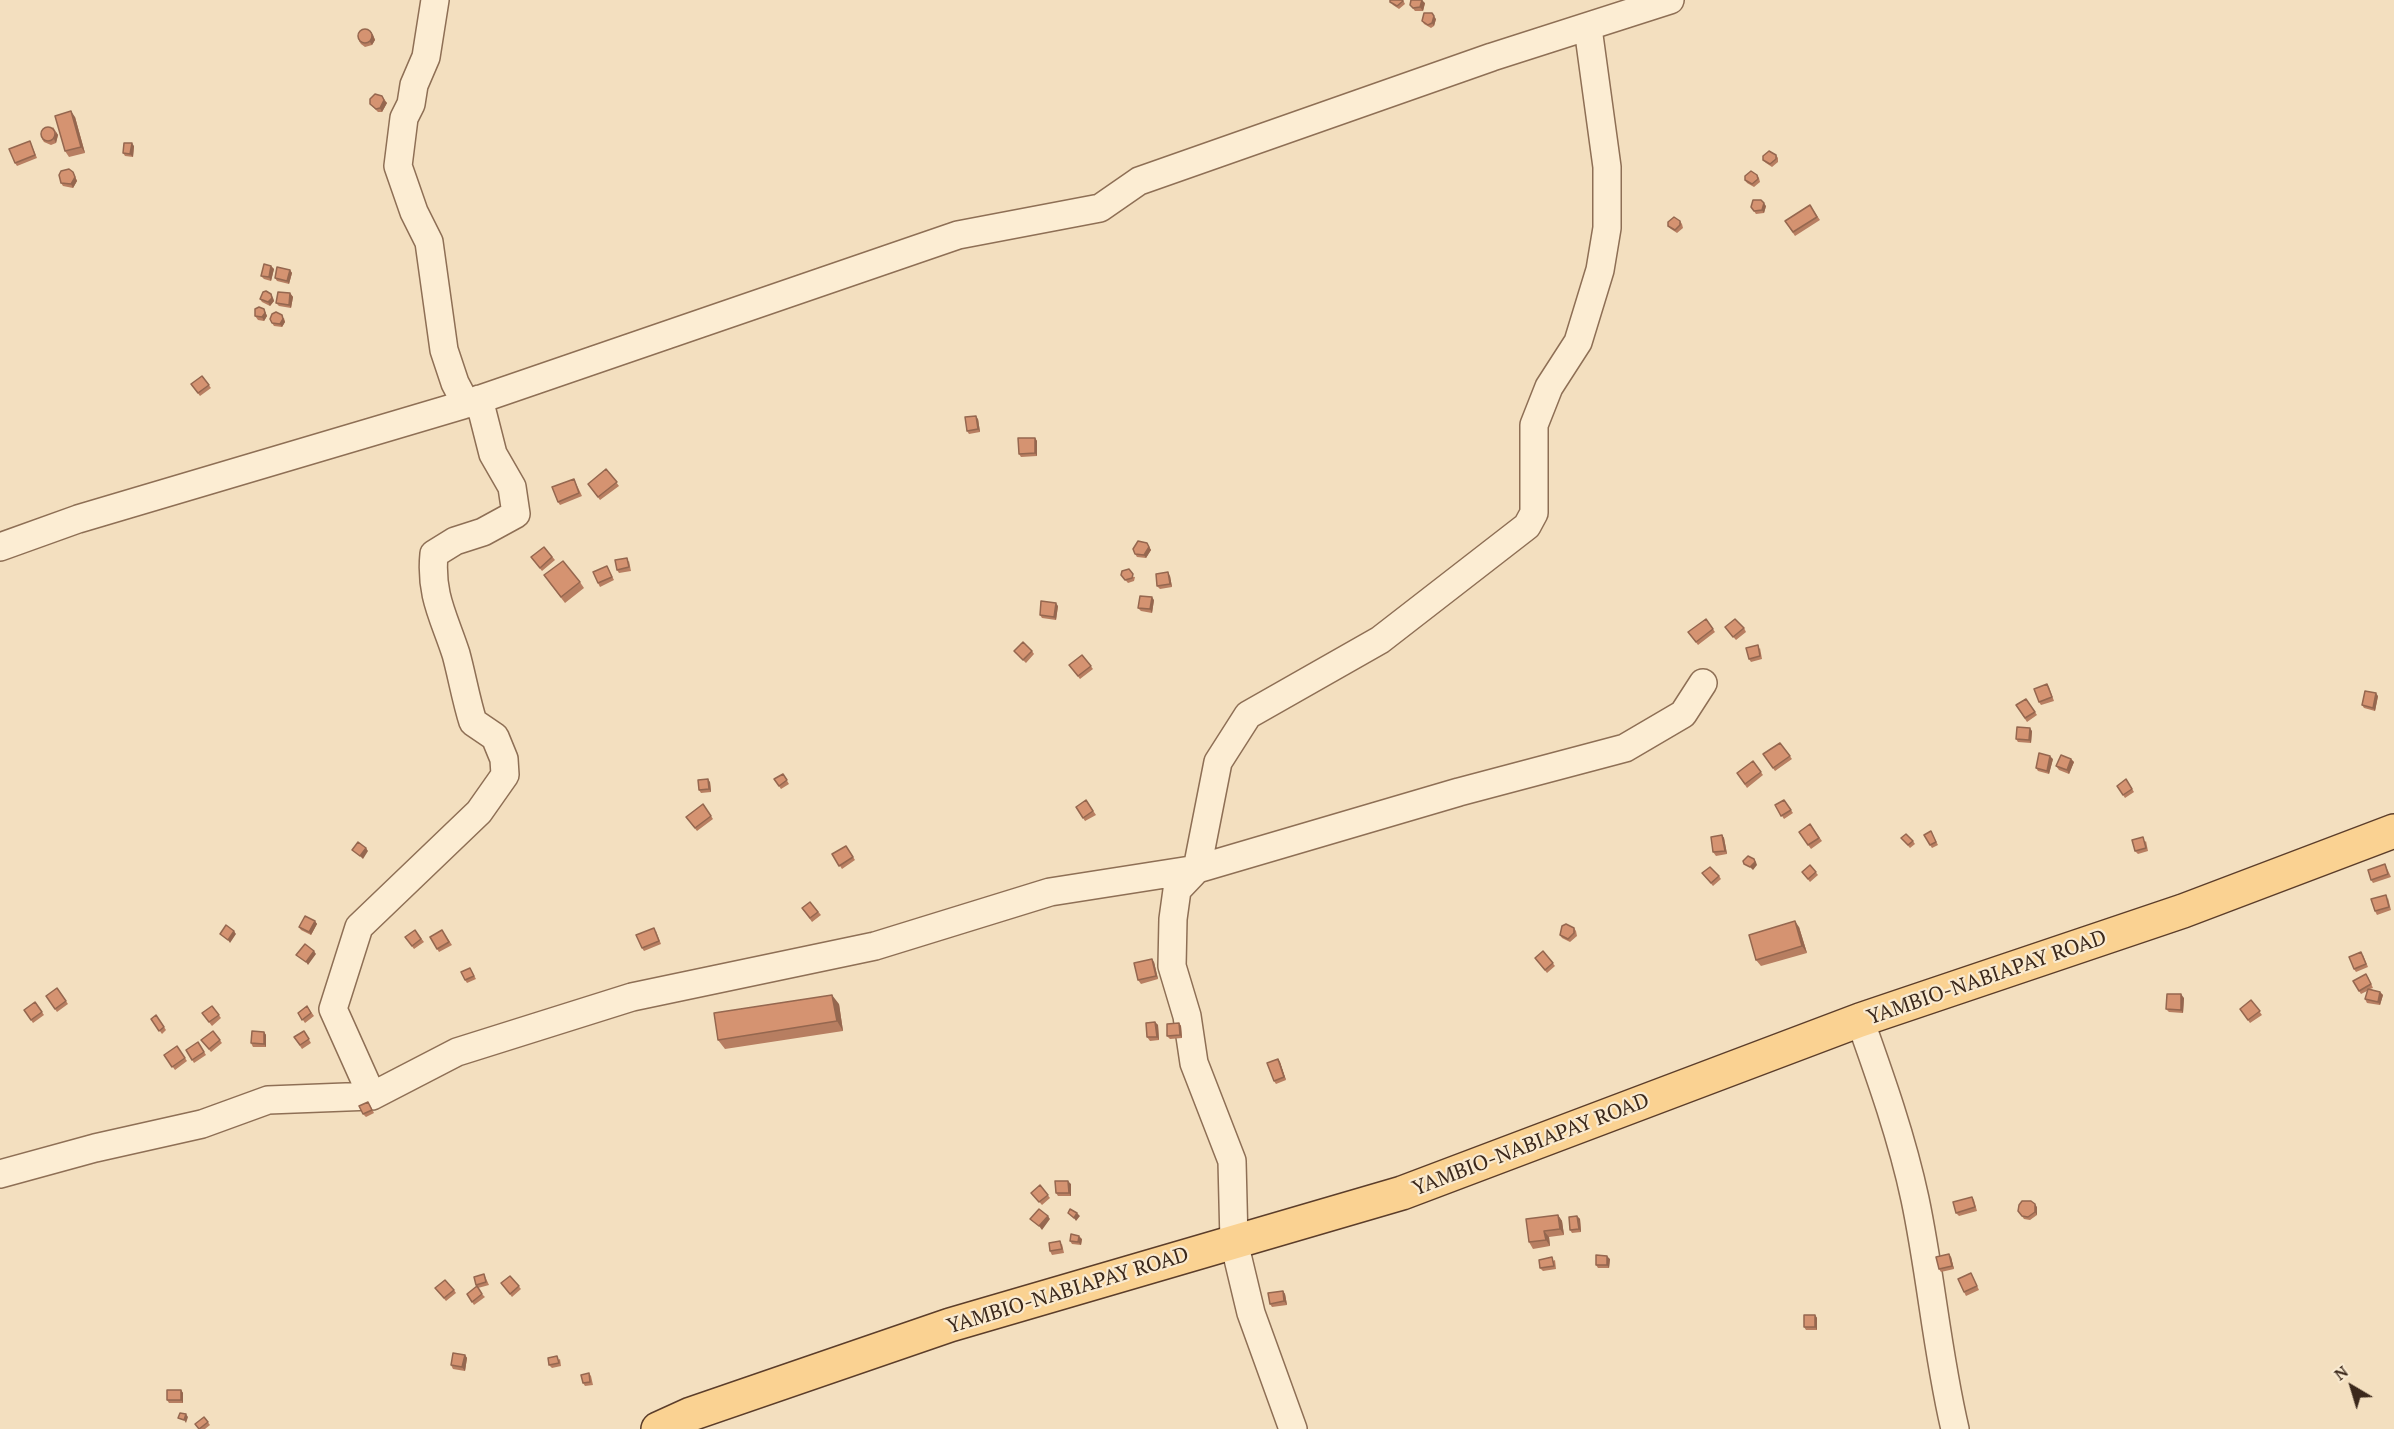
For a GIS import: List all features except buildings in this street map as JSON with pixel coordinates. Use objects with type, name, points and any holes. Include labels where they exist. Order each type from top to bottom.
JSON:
[{"type":"main road","name":"YAMBIO-NABIAPAY ROAD","points":[[658,1429],[691,1414],[950,1325],[1402,1193],[1860,1020],[2183,911],[2394,831]]},
{"type":"street","points":[[372,1096],[333,1009],[359,927],[479,812],[505,775],[504,759],[495,737],[473,722],[456,654],[438,608],[432,572],[434,554],[456,541],[483,532],[516,514],[512,487],[493,454],[472,401],[454,383],[444,350],[429,242],[414,212],[398,166],[404,118],[411,104],[414,84],[426,57],[435,0]]},
{"type":"street","points":[[0,547],[78,519],[472,401],[958,236],[1100,208],[1139,181],[1492,57],[1670,0]]},
{"type":"street","points":[[1293,1429],[1251,1313],[1234,1242],[1232,1161],[1194,1063],[1187,1016],[1172,966],[1173,919],[1177,890],[1197,869],[1218,762],[1248,715],[1380,640],[1527,526],[1534,513],[1534,425],[1549,387],[1578,342],[1600,270],[1607,228],[1607,167],[1588,28]]},
{"type":"street","points":[[0,1174],[94,1148],[202,1124],[268,1100],[372,1096],[457,1052],[632,997],[875,946],[1050,892],[1197,869],[1459,792],[1625,748],[1683,714],[1703,683]]},
{"type":"street","points":[[1860,1020],[1894,1116],[1915,1200],[1946,1392],[1955,1429]]}]
